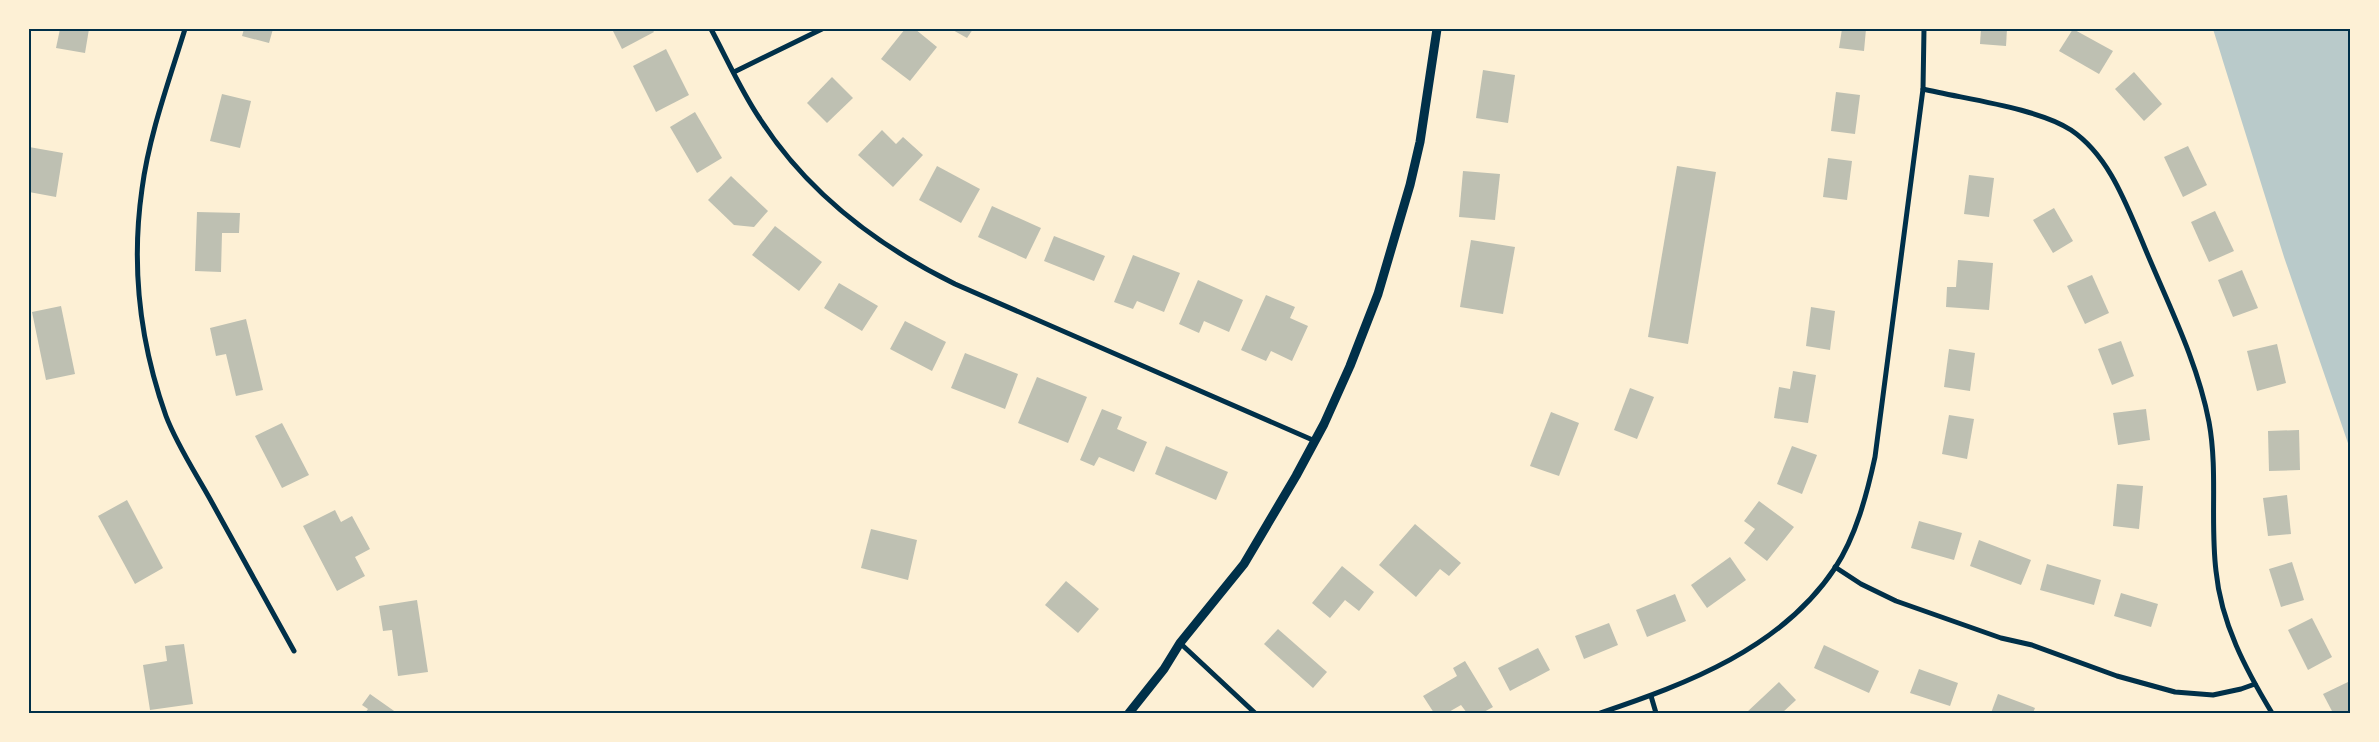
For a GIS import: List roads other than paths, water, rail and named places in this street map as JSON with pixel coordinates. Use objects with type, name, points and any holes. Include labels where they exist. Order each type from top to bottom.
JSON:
[{"type":"street","points":[[185,29],[151,144],[142,188],[137,250],[137,277],[143,331],[153,374],[174,433],[294,651]]},
{"type":"street","points":[[712,29],[761,121],[793,163],[854,222],[905,258],[955,284],[1315,441]]},
{"type":"street","points":[[734,72],[822,29]]},
{"type":"street","points":[[1129,713],[1164,669],[1180,642],[1244,564],[1315,441],[1350,366],[1378,294],[1396,240],[1420,142],[1437,29]]},
{"type":"street","points":[[1600,713],[1651,696],[1749,650],[1793,615],[1816,592],[1835,567],[1859,514],[1875,457],[1923,89],[1924,29]]},
{"type":"street","points":[[1923,89],[2058,123],[2088,144],[2112,176],[2174,317],[2201,387],[2212,451],[2214,541],[2218,586],[2229,627],[2254,684],[2272,713]]},
{"type":"street","points":[[1835,567],[1861,584],[1896,601],[2132,680],[2175,692],[2204,696],[2227,693],[2254,684]]},
{"type":"street","points":[[1180,642],[1255,713]]},
{"type":"street","points":[[1651,696],[1656,713]]}]
